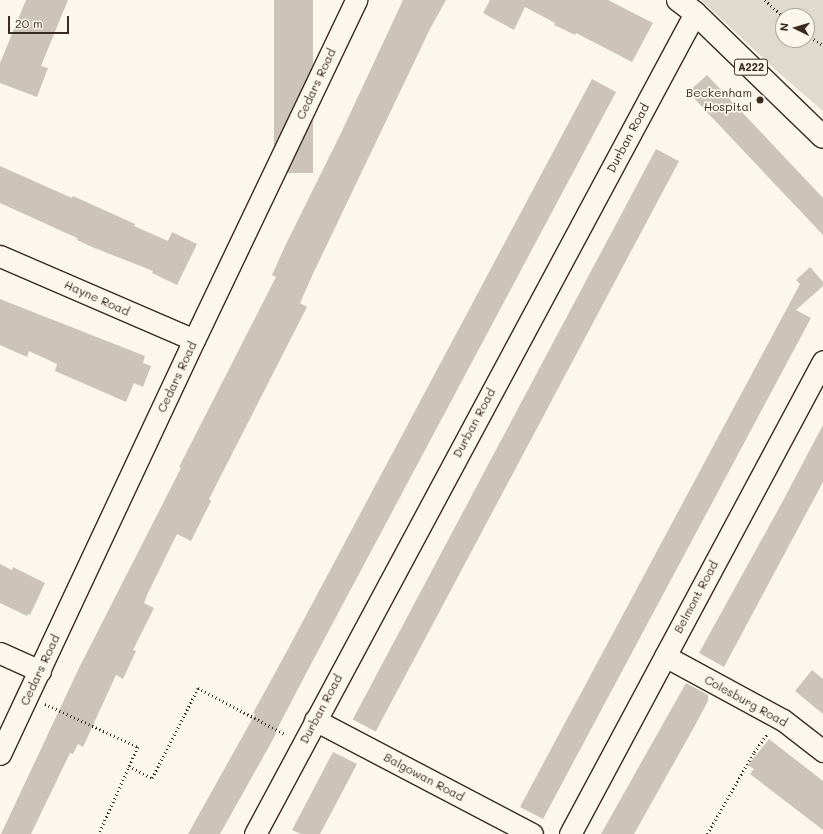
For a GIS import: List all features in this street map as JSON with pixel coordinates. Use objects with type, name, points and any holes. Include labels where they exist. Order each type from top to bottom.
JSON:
[{"type":"main road","name":"A222","points":[[678,0],[695,13],[823,137]]},
{"type":"street","name":"Cedars Road","points":[[0,754],[194,340],[356,0]]},
{"type":"street","name":"Durban Road","points":[[255,834],[695,13]]},
{"type":"street","name":"Hayne Road","points":[[0,256],[194,340]]},
{"type":"street","name":"Belmont Road","points":[[570,834],[823,361]]},
{"type":"street","points":[[0,653],[40,671]]},
{"type":"street","name":"Colesburg Road","points":[[665,656],[779,718],[823,751]]},
{"type":"street","name":"Balgowan Road","points":[[315,720],[532,834]]},
{"type":"path","points":[[765,0],[775,9]]},
{"type":"path","points":[[129,766],[152,778],[198,688],[303,744]]},
{"type":"path","points":[[28,696],[138,747],[99,834]]},
{"type":"path","points":[[708,834],[754,752],[779,718]]},
{"type":"shaded area","points":[[701,0],[823,0],[823,111],[779,73]]},
{"type":"building","points":[[26,0],[68,0],[41,66],[48,68],[37,97],[0,83],[0,63]]},
{"type":"building","points":[[274,0],[313,0],[313,173],[274,173]]},
{"type":"building","points":[[403,0],[446,0],[430,29],[312,276],[300,303],[307,307],[209,499],[211,501],[191,541],[177,534],[144,603],[154,608],[133,650],[136,651],[123,679],[116,675],[83,747],[78,744],[73,754],[70,753],[31,834],[1,834],[79,668],[276,277],[272,275],[287,242],[342,131]]},
{"type":"building","points":[[490,0],[608,0],[653,23],[632,62],[576,33],[575,35],[554,25],[555,23],[525,7],[514,30],[483,13]]},
{"type":"building","points":[[707,75],[823,198],[823,235],[688,92]]},
{"type":"building","points":[[592,79],[616,92],[311,664],[275,733],[276,734],[220,834],[188,834],[255,714],[253,713]]},
{"type":"building","points":[[656,149],[679,161],[376,732],[353,719]]},
{"type":"building","points":[[0,166],[72,198],[73,196],[135,224],[134,226],[168,241],[172,232],[197,244],[177,285],[152,273],[153,271],[92,247],[77,240],[77,238],[0,203]]},
{"type":"building","points":[[810,267],[823,282],[823,286],[796,310],[811,318],[543,819],[520,807],[800,284],[796,280]]},
{"type":"building","points":[[0,299],[145,356],[143,363],[151,366],[143,387],[134,383],[126,402],[55,371],[57,364],[29,351],[27,357],[0,345]]},
{"type":"building","points":[[823,425],[823,482],[724,667],[699,653]]},
{"type":"building","points":[[0,564],[12,570],[13,567],[45,583],[30,615],[28,614],[27,616],[0,603]]},
{"type":"building","points":[[812,670],[823,679],[823,714],[795,691]]},
{"type":"building","points":[[686,683],[708,695],[708,701],[634,834],[601,834]]},
{"type":"building","points":[[769,739],[823,781],[823,830],[750,774],[754,769],[748,765]]},
{"type":"building","points":[[333,752],[357,764],[320,834],[301,834],[292,830]]},
{"type":"place","name":"Beckenham Hospital","points":[[760,100]]}]
